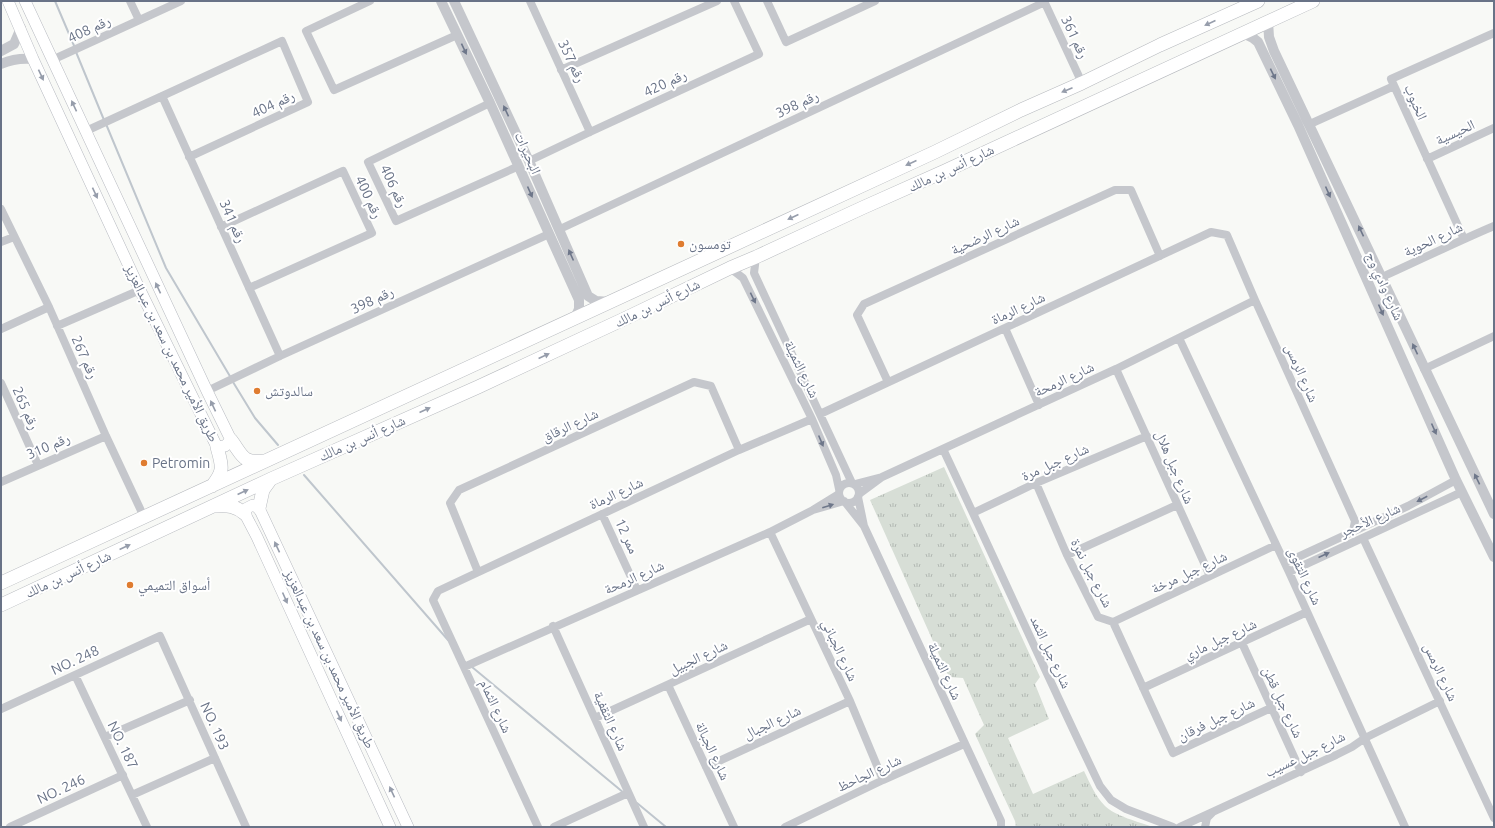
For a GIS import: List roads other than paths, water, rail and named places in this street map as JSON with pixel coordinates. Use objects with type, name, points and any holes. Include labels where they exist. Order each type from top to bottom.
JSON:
[{"type":"main road","name":"طريق الأمير محمد بن سعد بن عبدالعزيز","points":[[8,1],[21,28],[33,59],[140,290],[217,447],[226,446],[231,440],[206,392],[25,1]]},
{"type":"main road","name":"شارع أنس بن مالك","points":[[1,583],[935,152],[1028,107],[1082,83],[1236,6],[1258,1]]},
{"type":"main road","name":"شارع أنس بن مالك","points":[[1,605],[271,478],[485,383],[730,268],[946,171],[1313,1]]},
{"type":"main road","points":[[935,152],[933,163],[939,170],[946,171]]},
{"type":"main road","points":[[882,176],[889,177],[894,182],[895,190],[891,195]]},
{"type":"main road","points":[[231,440],[246,459],[253,462],[268,461]]},
{"type":"main road","points":[[211,487],[220,475],[222,469],[217,447]]},
{"type":"main road","points":[[213,506],[227,505],[237,508],[245,514],[247,508],[253,506],[260,508],[263,490],[271,478]]},
{"type":"main road","name":"طريق الأمير محمد بن سعد بن عبدالعزيز","points":[[260,508],[408,827]]},
{"type":"main road","name":"طريق الأمير محمد بن سعد بن عبدالعزيز","points":[[245,514],[257,537],[390,827]]},
{"type":"street","points":[[130,1],[139,20]]},
{"type":"street","name":"رقم 408","points":[[52,60],[181,1]]},
{"type":"street","points":[[370,1],[306,31],[334,90],[457,35]]},
{"type":"street","name":"البحيرات","points":[[441,1],[490,103],[579,300],[579,309],[575,318]]},
{"type":"street","name":"البحيرات","points":[[454,1],[560,229],[588,296],[596,300],[610,302]]},
{"type":"street","name":"رقم 357","points":[[530,1],[590,132]]},
{"type":"street","points":[[561,70],[717,1]]},
{"type":"street","name":"رقم 420","points":[[529,162],[590,132],[759,54],[734,1]]},
{"type":"street","points":[[767,1],[786,42],[875,1]]},
{"type":"street","name":"رقم 361","points":[[1045,2],[1082,83]]},
{"type":"street","name":"رقم 398","points":[[560,229],[1045,2]]},
{"type":"street","name":"شارع وادي وج","points":[[1268,21],[1269,37],[1274,51],[1494,514]]},
{"type":"street","points":[[21,28],[14,44],[2,51],[4,63],[12,59],[33,59]]},
{"type":"street","name":"شارع وادي وج","points":[[1243,33],[1256,40],[1301,132],[1456,480],[1494,558]]},
{"type":"street","name":"الخبوب","points":[[1464,239],[1391,79],[1494,34]]},
{"type":"street","name":"رقم 404","points":[[162,96],[282,41],[308,102],[189,157]]},
{"type":"street","points":[[1264,56],[1274,51]]},
{"type":"street","points":[[1310,124],[1394,86]]},
{"type":"street","points":[[86,131],[162,96]]},
{"type":"street","name":"رقم 341","points":[[162,96],[280,356]]},
{"type":"street","name":"رقم 406","points":[[490,103],[368,162],[396,221],[518,166]]},
{"type":"street","name":"الحيسية","points":[[1427,159],[1494,128]]},
{"type":"street","name":"رقم 400","points":[[221,227],[343,172],[372,233],[249,288]]},
{"type":"street","name":"شارع الرضحية","points":[[888,382],[857,315],[864,304],[1115,190],[1131,190],[1160,256]]},
{"type":"street","name":"رقم 267","points":[[1,209],[49,307],[106,436],[144,517]]},
{"type":"street","name":"شارع الحوية","points":[[1382,277],[1494,226]]},
{"type":"street","name":"شارع الرماة","points":[[820,414],[1211,232],[1227,235]]},
{"type":"street","name":"رقم 398","points":[[206,392],[280,356],[549,234]]},
{"type":"street","name":"شارع الرمس","points":[[1227,235],[1354,521],[1353,531]]},
{"type":"street","points":[[1,242],[14,237]]},
{"type":"street","name":"شارع الثميلة","points":[[756,257],[754,273],[854,483]]},
{"type":"street","name":"شارع الثميلة","points":[[730,268],[743,278],[812,419],[836,475],[839,492]]},
{"type":"street","points":[[572,284],[578,290],[581,288],[583,282]]},
{"type":"street","points":[[57,326],[140,290]]},
{"type":"street","name":"شارع الرمحة","points":[[882,477],[1116,369],[1255,300]]},
{"type":"street","points":[[1,329],[49,307]]},
{"type":"street","points":[[1005,328],[1039,405]]},
{"type":"street","points":[[1424,369],[1494,336]]},
{"type":"street","name":"شارع التقوى","points":[[1179,338],[1289,572],[1405,827]]},
{"type":"street","name":"شارع جبل هلال","points":[[1116,369],[1210,576]]},
{"type":"street","name":"شارع الرقاق","points":[[478,572],[450,503],[459,490],[694,382],[711,386],[739,450]]},
{"type":"street","name":"رقم 265","points":[[1,383],[38,465]]},
{"type":"street","name":"شارع الرماة","points":[[436,596],[438,591],[478,572],[739,450],[812,419]]},
{"type":"street","name":"رقم 310","points":[[1,482],[106,436]]},
{"type":"street","name":"شارع جبل مرة","points":[[973,513],[1036,483],[1147,436]]},
{"type":"street","name":"شارع جبل الثمد","points":[[943,449],[1043,667],[1100,786],[1111,800],[1126,809],[1173,827]]},
{"type":"street","points":[[813,510],[839,492],[845,483],[854,483],[882,477]]},
{"type":"street","points":[[813,510],[845,502],[852,502],[882,477]]},
{"type":"street","name":"شارع الأحجر","points":[[1285,564],[1408,506],[1456,480]]},
{"type":"street","points":[[854,483],[859,489],[864,526]]},
{"type":"street","name":"شارع جبل نمرة","points":[[1036,483],[1067,555],[1098,617],[1113,622],[1173,753]]},
{"type":"street","points":[[839,492],[864,526]]},
{"type":"street","name":"شارع الأحجر","points":[[1289,572],[1462,492]]},
{"type":"street","points":[[1067,555],[1177,505]]},
{"type":"street","points":[[1408,506],[1412,515]]},
{"type":"street","name":"شارع الرمحة","points":[[464,667],[553,626],[770,532],[813,510]]},
{"type":"street","name":"ممر 12","points":[[602,514],[637,590]]},
{"type":"street","points":[[1354,521],[1365,525]]},
{"type":"street","name":"شارع الثميلة","points":[[864,526],[1001,821],[1001,827]]},
{"type":"street","name":"شارع الجباني","points":[[770,532],[850,701],[883,780]]},
{"type":"street","name":"شارع الرمس","points":[[1363,538],[1494,818]]},
{"type":"street","name":"شارع جبل مرخة","points":[[1113,622],[1276,545]]},
{"type":"street","name":"شارع الثمام","points":[[436,596],[433,600],[538,827]]},
{"type":"street","name":"شارع جبل ماري","points":[[1143,688],[1307,612]]},
{"type":"street","name":"شارع الجبيل","points":[[595,718],[811,619]]},
{"type":"street","name":"شارع الثقفية","points":[[553,626],[644,827]]},
{"type":"street","name":"NO. 248","points":[[1,709],[160,636]]},
{"type":"street","name":"NO. 193","points":[[160,636],[246,827]]},
{"type":"street","name":"شارع جبل قطن","points":[[1242,643],[1301,772]]},
{"type":"street","name":"NO. 187","points":[[75,675],[147,827]]},
{"type":"street","name":"شارع الجبالة","points":[[668,685],[734,827]]},
{"type":"street","points":[[105,738],[190,700]]},
{"type":"street","name":"شارع الجبال","points":[[706,767],[850,701]]},
{"type":"street","name":"شارع جبل عسيب","points":[[1180,827],[1301,772],[1440,701]]},
{"type":"street","name":"شارع جبل فرقان","points":[[1173,753],[1271,708]]},
{"type":"street","name":"شارع الجاحظ","points":[[785,827],[883,780],[964,744]]},
{"type":"street","points":[[132,796],[215,758]]},
{"type":"street","name":"NO. 246","points":[[10,827],[123,775]]},
{"type":"street","points":[[554,827],[628,793]]},
{"type":"street","points":[[1205,827],[1207,818],[1213,812]]},
{"type":"waterway","points":[[55,1],[75,48]]},
{"type":"waterway","points":[[76,52],[104,120]]},
{"type":"waterway","points":[[106,124],[166,268],[231,378]]},
{"type":"waterway","points":[[233,382],[255,418],[278,445]]},
{"type":"waterway","points":[[304,475],[448,640]]},
{"type":"waterway","points":[[472,667],[624,793]]},
{"type":"waterway","points":[[637,803],[666,827]]},
{"type":"place","name":"تومسون","points":[[681,244]]},
{"type":"place","name":"سالدوتش","points":[[257,391]]},
{"type":"place","name":"Petromin","points":[[144,463]]},
{"type":"place","name":"أسواق التميمي","points":[[130,585]]}]
